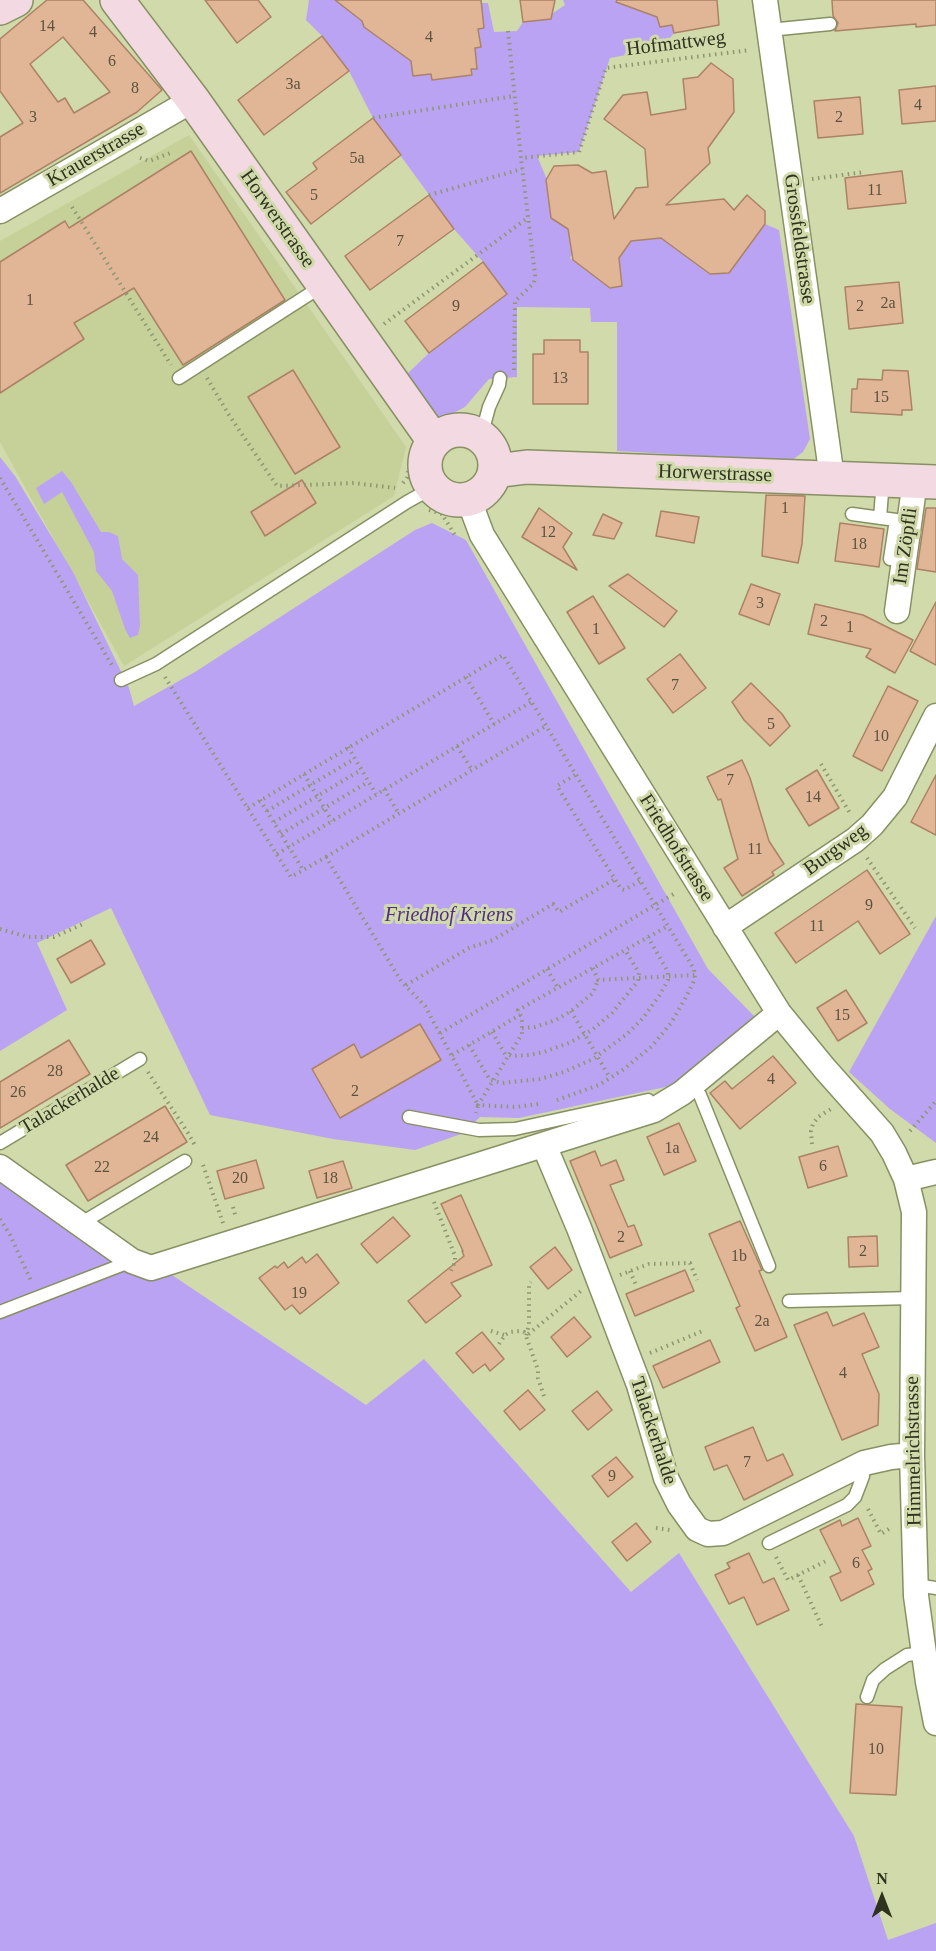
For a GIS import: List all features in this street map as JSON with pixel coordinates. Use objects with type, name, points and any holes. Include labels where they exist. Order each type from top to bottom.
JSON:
[{"type":"street","points":[[0,8],[16,0]]},
{"type":"street","name":"Horwerstrasse","points":[[117,0],[193,100],[323,285],[425,465]]},
{"type":"street","name":"Grossfeldstrasse","points":[[765,0],[831,478]]},
{"type":"street","name":"Krauerstrasse","points":[[0,211],[193,100]]},
{"type":"street","points":[[457,430],[469,431],[481,437],[490,446],[495,458],[495,471],[490,484],[481,494],[469,500],[456,501],[443,496],[425,465],[444,433],[457,430]]},
{"type":"street","name":"Horwerstrasse","points":[[495,471],[527,467],[911,481]]},
{"type":"street","name":"Im Zöpfli","points":[[897,611],[911,481]]},
{"type":"street","name":"Friedhofstrasse","points":[[469,500],[482,535],[779,1013],[825,1069],[882,1132],[906,1179]]},
{"type":"street","name":"Burgweg","points":[[725,927],[855,840],[872,825],[895,796],[936,716]]},
{"type":"street","points":[[0,1167],[132,1261],[151,1268],[654,1110],[686,1089],[779,1013]]},
{"type":"street","name":"Talackerhalde","points":[[544,1145],[639,1385],[666,1478],[679,1504],[697,1529],[708,1534],[723,1533],[864,1463],[912,1455]]},
{"type":"street","points":[[906,1179],[936,1172]]},
{"type":"street","name":"Himmelrichstrasse","points":[[906,1179],[914,1212],[912,1455],[926,1586],[924,1653],[934,1708]]},
{"type":"lane","points":[[769,30],[831,24]]},
{"type":"lane","points":[[179,378],[323,285]]},
{"type":"lane","points":[[481,437],[500,378]]},
{"type":"lane","points":[[121,680],[156,664],[407,502],[425,465]]},
{"type":"lane","points":[[880,518],[911,481]]},
{"type":"lane","points":[[852,514],[896,520],[890,559]]},
{"type":"lane","name":"Talackerhalde","points":[[0,1143],[140,1059]]},
{"type":"lane","points":[[409,1117],[479,1130],[515,1129],[686,1089],[700,1095],[769,1266]]},
{"type":"lane","points":[[80,1224],[185,1161]]},
{"type":"lane","points":[[0,1312],[132,1261]]},
{"type":"lane","points":[[789,1301],[913,1298]]},
{"type":"lane","points":[[769,1543],[847,1505],[858,1490],[863,1476],[864,1463]]},
{"type":"lane","points":[[867,1697],[873,1680],[885,1669],[907,1655],[924,1653]]},
{"type":"path","points":[[508,31],[522,169],[536,275],[531,287],[515,301],[514,372]]},
{"type":"path","name":"Hofmattweg","points":[[521,158],[579,152],[606,68],[751,50]]},
{"type":"path","points":[[373,118],[514,96]]},
{"type":"path","points":[[429,195],[522,169]]},
{"type":"path","points":[[804,180],[865,172]]},
{"type":"path","points":[[72,207],[179,378]]},
{"type":"path","points":[[376,330],[529,217]]},
{"type":"path","points":[[199,365],[229,415],[277,486],[354,483],[399,488]]},
{"type":"path","points":[[0,478],[121,680]]},
{"type":"path","points":[[248,808],[503,655],[694,969],[695,975],[686,998],[671,1023],[652,1046],[599,1085],[554,1101]]},
{"type":"path","points":[[156,664],[291,877],[546,726]]},
{"type":"path","points":[[466,677],[494,723]]},
{"type":"path","points":[[277,854],[531,701]]},
{"type":"path","points":[[458,746],[472,770]]},
{"type":"path","points":[[348,747],[376,794]]},
{"type":"path","points":[[267,811],[354,759]]},
{"type":"path","points":[[821,764],[846,805]]},
{"type":"path","points":[[274,822],[362,770]]},
{"type":"path","points":[[304,774],[332,820]]},
{"type":"path","points":[[575,775],[557,786],[621,889],[624,890],[640,881]]},
{"type":"path","points":[[281,834],[368,782]]},
{"type":"path","points":[[384,789],[399,814]]},
{"type":"path","points":[[261,800],[303,870]]},
{"type":"path","points":[[855,840],[915,928]]},
{"type":"path","points":[[326,857],[406,985],[425,1006],[478,1105]]},
{"type":"path","points":[[406,985],[469,948],[493,940],[553,904],[559,912],[615,879]]},
{"type":"path","points":[[440,1033],[661,901]]},
{"type":"path","points":[[0,929],[28,937],[54,937],[85,923]]},
{"type":"path","points":[[471,1129],[478,1105],[522,1034],[518,1010],[668,926]]},
{"type":"path","points":[[469,1045],[493,1082],[522,1082],[540,1079],[564,1072],[598,1056],[627,1034],[643,1018],[668,980],[668,972],[648,937]]},
{"type":"path","points":[[492,1032],[505,1054],[509,1056],[544,1052],[569,1043],[584,1034],[612,1013],[639,978],[626,950]]},
{"type":"path","points":[[522,1028],[536,1027],[556,1020],[593,993],[598,980],[593,968]]},
{"type":"path","points":[[547,969],[558,988]]},
{"type":"path","points":[[598,980],[695,975]]},
{"type":"path","points":[[571,1011],[610,1078]]},
{"type":"path","points":[[452,1055],[520,1015]]},
{"type":"path","points":[[910,1131],[936,1101]]},
{"type":"path","points":[[478,1105],[516,1107],[546,1103]]},
{"type":"path","points":[[812,1144],[813,1124],[818,1117],[840,1104]]},
{"type":"path","points":[[426,1182],[454,1248],[455,1262],[450,1273]]},
{"type":"path","points":[[0,1219],[10,1234],[39,1297]]},
{"type":"path","points":[[526,1336],[598,1280],[649,1264],[690,1263],[697,1280]]},
{"type":"path","points":[[630,1271],[636,1286]]},
{"type":"path","points":[[526,1336],[530,1325],[529,1284],[531,1282]]},
{"type":"path","points":[[630,1362],[705,1330]]},
{"type":"path","points":[[491,1331],[505,1335]]},
{"type":"path","points":[[499,1344],[510,1332],[524,1332],[538,1370],[544,1396]]},
{"type":"path","points":[[858,1490],[881,1534],[902,1522]]},
{"type":"path","points":[[777,1559],[788,1580],[828,1560]]},
{"type":"path","points":[[798,1575],[823,1629]]},
{"type":"shaded area","points":[[189,135],[406,447],[394,496],[124,666],[0,442],[0,241]]},
{"type":"green space","points":[[309,0],[335,0],[362,21],[364,27],[411,61],[413,76],[431,74],[432,80],[472,75],[471,69],[477,69],[475,48],[481,47],[478,29],[481,3],[488,3],[494,32],[517,31],[523,22],[551,19],[553,13],[565,5],[563,0],[626,0],[640,11],[657,17],[660,27],[672,25],[674,33],[661,49],[610,58],[579,152],[537,156],[568,229],[572,254],[570,258],[610,288],[622,286],[619,258],[631,241],[661,238],[709,274],[729,273],[765,224],[779,230],[810,439],[803,452],[791,461],[617,451],[617,322],[591,322],[590,308],[517,307],[517,377],[489,379],[465,407],[438,421],[406,375],[429,353],[507,294],[454,229],[373,118],[349,71],[322,36],[306,20]]},
{"type":"green space","name":"Friedhof Kriens","points":[[0,457],[15,476],[73,572],[129,688],[134,706],[195,672],[415,530],[432,523],[466,540],[708,969],[754,1016],[675,1085],[519,1118],[480,1117],[464,1133],[415,1150],[333,1139],[210,1115],[111,908],[37,943],[67,1010],[0,1051]]},
{"type":"green space","points":[[62,471],[101,532],[109,532],[118,536],[122,559],[138,575],[140,626],[138,635],[130,638],[125,629],[112,591],[96,571],[94,552],[62,492],[44,504],[36,488]]},
{"type":"green space","points":[[936,916],[936,1143],[890,1109],[849,1072]]},
{"type":"green space","points":[[0,1174],[111,1257],[108,1263],[0,1308]]},
{"type":"green space","points":[[129,1269],[169,1273],[366,1405],[424,1359],[631,1592],[679,1553],[854,1836],[888,1940],[936,1923],[936,1951],[0,1951],[0,1316]]},
{"type":"building","points":[[47,0],[83,0],[162,90],[137,112],[0,193],[0,137],[23,123],[0,91],[0,39]],"holes":[[[63,37],[110,92],[74,113],[65,98],[58,102],[30,64]]]},
{"type":"building","points":[[205,0],[258,0],[271,17],[237,43]]},
{"type":"building","points":[[335,0],[481,0],[484,28],[478,29],[481,47],[475,48],[477,69],[471,69],[472,75],[432,80],[431,74],[413,76],[411,61],[364,27],[362,21]]},
{"type":"building","points":[[520,0],[555,0],[551,19],[523,22]]},
{"type":"building","points":[[617,0],[717,0],[719,25],[674,33],[672,25],[660,27],[657,17],[616,2]]},
{"type":"building","points":[[832,0],[936,0],[936,25],[916,27],[916,24],[835,31],[838,23],[833,16]]},
{"type":"building","points":[[322,36],[349,71],[264,135],[238,100]]},
{"type":"building","points":[[711,63],[733,79],[734,112],[708,148],[710,163],[666,205],[724,199],[734,210],[747,195],[765,211],[765,224],[729,273],[710,274],[661,238],[631,241],[619,258],[622,286],[610,288],[573,260],[568,229],[551,218],[546,180],[554,166],[578,165],[592,173],[606,171],[614,219],[636,188],[648,187],[645,149],[604,119],[623,95],[647,92],[651,115],[686,109],[683,79],[698,77]]},
{"type":"building","points":[[936,86],[936,121],[902,124],[899,90]]},
{"type":"building","points":[[860,97],[863,134],[818,138],[814,101]]},
{"type":"building","points":[[373,118],[401,155],[311,224],[286,192],[317,169],[313,163]]},
{"type":"building","points":[[191,151],[285,300],[183,365],[134,288],[74,323],[84,339],[0,393],[0,262],[65,221],[69,228]]},
{"type":"building","points":[[902,171],[906,203],[848,209],[845,178]]},
{"type":"building","points":[[429,195],[454,229],[370,290],[345,256]]},
{"type":"building","points":[[483,262],[507,294],[429,353],[405,321]]},
{"type":"building","points":[[899,282],[903,323],[849,329],[845,287]]},
{"type":"building","points":[[544,340],[580,340],[580,352],[588,352],[588,404],[533,404],[533,354],[544,354]]},
{"type":"building","points":[[293,370],[340,447],[295,474],[248,397]]},
{"type":"building","points":[[883,370],[908,371],[912,410],[902,410],[902,415],[851,412],[852,389],[857,389],[858,379],[882,380]]},
{"type":"building","points":[[302,480],[316,503],[265,536],[251,512]]},
{"type":"building","points":[[766,495],[805,496],[802,544],[798,563],[762,556]]},
{"type":"building","points":[[539,508],[572,533],[563,547],[577,570],[522,537]]},
{"type":"building","points":[[926,508],[936,508],[936,572],[917,569]]},
{"type":"building","points":[[661,511],[699,517],[694,543],[656,536]]},
{"type":"building","points":[[603,514],[622,523],[614,539],[593,535]]},
{"type":"building","points":[[840,523],[884,529],[879,567],[835,561]]},
{"type":"building","points":[[628,574],[677,611],[664,627],[609,586]]},
{"type":"building","points":[[751,584],[780,594],[769,625],[739,614]]},
{"type":"building","points":[[593,596],[625,648],[599,664],[567,612]]},
{"type":"building","points":[[936,602],[936,665],[910,651]]},
{"type":"building","points":[[815,604],[863,615],[913,640],[895,673],[866,657],[871,649],[808,634]]},
{"type":"building","points":[[680,654],[706,688],[673,713],[647,679]]},
{"type":"building","points":[[751,683],[782,714],[790,726],[770,746],[744,720],[732,702]]},
{"type":"building","points":[[888,686],[918,701],[882,771],[853,756]]},
{"type":"building","points":[[742,760],[750,778],[769,841],[784,864],[772,872],[774,875],[742,896],[724,868],[738,859],[721,799],[718,800],[707,777]]},
{"type":"building","points":[[817,770],[839,808],[809,826],[786,789]]},
{"type":"building","points":[[936,775],[936,835],[911,822]]},
{"type":"building","points":[[867,870],[910,934],[880,954],[858,921],[796,963],[775,933]]},
{"type":"building","points":[[91,940],[105,964],[71,983],[57,959]]},
{"type":"building","points":[[846,990],[867,1023],[838,1041],[817,1008]]},
{"type":"building","points":[[420,1024],[441,1060],[340,1118],[312,1069],[354,1044],[361,1058]]},
{"type":"building","points":[[69,1040],[90,1074],[0,1128],[0,1082]]},
{"type":"building","points":[[773,1056],[796,1083],[740,1129],[710,1093],[725,1081],[732,1089]]},
{"type":"building","points":[[165,1106],[187,1142],[88,1201],[66,1165]]},
{"type":"building","points":[[679,1123],[696,1161],[664,1175],[647,1137]]},
{"type":"building","points":[[838,1146],[847,1176],[808,1188],[799,1157]]},
{"type":"building","points":[[595,1151],[601,1166],[616,1160],[624,1180],[610,1185],[628,1227],[634,1225],[642,1245],[610,1258],[570,1161]]},
{"type":"building","points":[[256,1160],[264,1188],[225,1199],[217,1171]]},
{"type":"building","points":[[343,1161],[352,1188],[317,1198],[309,1171]]},
{"type":"building","points":[[461,1195],[492,1265],[451,1283],[461,1296],[426,1323],[408,1301],[464,1256],[441,1204]]},
{"type":"building","points":[[393,1217],[410,1236],[377,1263],[361,1244]]},
{"type":"building","points":[[740,1221],[762,1270],[759,1271],[787,1337],[755,1351],[736,1308],[740,1306],[709,1234]]},
{"type":"building","points":[[877,1236],[878,1266],[849,1267],[848,1237]]},
{"type":"building","points":[[555,1247],[572,1270],[548,1289],[530,1267]]},
{"type":"building","points":[[317,1254],[339,1283],[300,1314],[292,1305],[285,1310],[259,1278],[284,1262],[288,1268],[302,1257],[306,1263]]},
{"type":"building","points":[[685,1270],[694,1291],[635,1316],[626,1294]]},
{"type":"building","points":[[827,1312],[833,1326],[864,1313],[879,1347],[862,1354],[879,1394],[878,1425],[842,1440],[794,1325]]},
{"type":"building","points":[[574,1317],[591,1337],[567,1357],[551,1337]]},
{"type":"building","points":[[482,1332],[504,1359],[490,1371],[485,1364],[473,1373],[456,1353]]},
{"type":"building","points":[[710,1340],[720,1362],[663,1388],[653,1366]]},
{"type":"building","points":[[528,1390],[545,1410],[520,1430],[504,1411]]},
{"type":"building","points":[[597,1391],[612,1410],[588,1430],[572,1411]]},
{"type":"building","points":[[753,1427],[767,1461],[783,1454],[793,1475],[744,1500],[727,1465],[714,1470],[705,1447]]},
{"type":"building","points":[[616,1457],[633,1477],[608,1497],[592,1476]]},
{"type":"building","points":[[858,1518],[871,1546],[862,1550],[872,1569],[868,1571],[874,1584],[841,1601],[830,1577],[841,1572],[820,1530],[840,1520],[842,1526]]},
{"type":"building","points":[[636,1523],[651,1542],[627,1561],[612,1542]]},
{"type":"building","points":[[749,1553],[763,1583],[774,1578],[789,1610],[757,1625],[744,1597],[729,1604],[715,1575],[730,1568],[727,1563]]},
{"type":"building","points":[[856,1704],[902,1707],[896,1795],[850,1793]]}]
